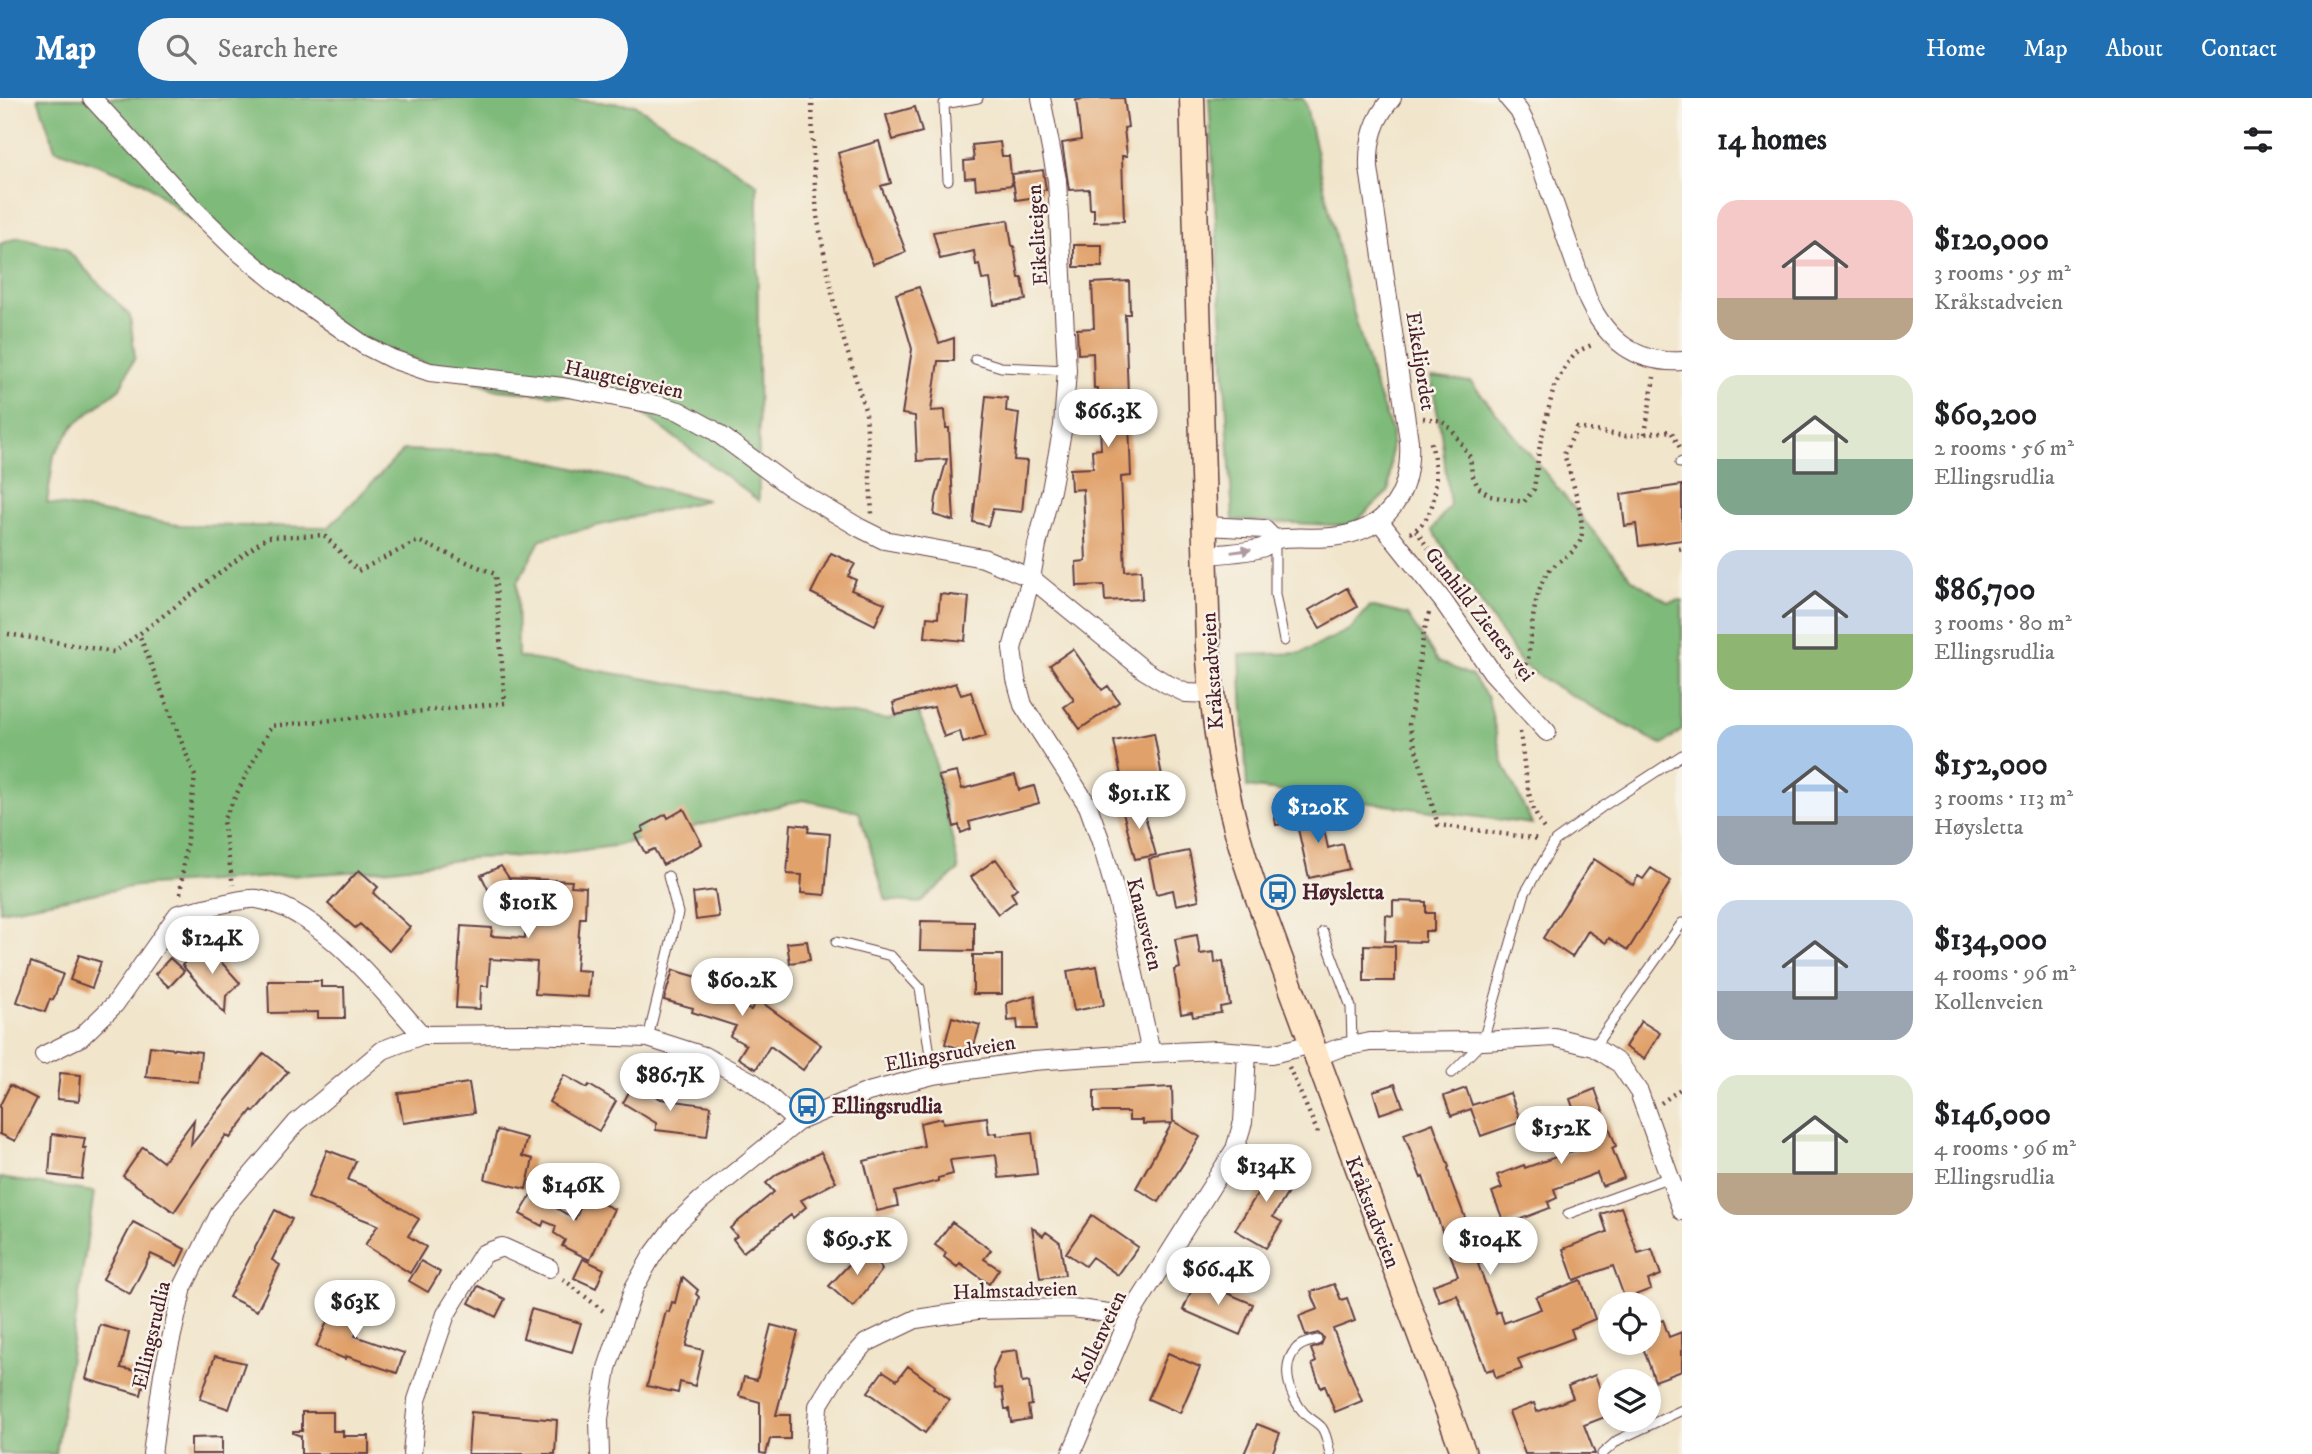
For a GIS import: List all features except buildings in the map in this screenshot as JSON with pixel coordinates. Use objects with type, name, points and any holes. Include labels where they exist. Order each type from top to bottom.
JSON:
[{"type":"main road","name":"Kråkstadveien","points":[[1192,98],[1205,555],[1211,694],[1220,761],[1236,833],[1255,892],[1464,1454]]},
{"type":"street","name":"Haugteigveien","points":[[92,98],[194,209],[234,248],[283,288],[364,345],[392,359],[430,372],[563,387],[679,411],[712,429],[789,486],[869,533],[884,540],[983,558],[1031,578],[1144,670],[1186,692],[1211,694]]},
{"type":"street","name":"Eikeliteigen","points":[[1031,578],[1063,426],[1067,370],[1057,180],[1041,98]]},
{"type":"street","name":"Eikelijordet","points":[[1380,522],[1397,500],[1406,482],[1410,462],[1369,169],[1368,148],[1373,129],[1382,110],[1392,98]]},
{"type":"street","points":[[1508,98],[1519,111],[1528,129],[1588,300],[1598,320],[1612,336],[1629,349],[1649,358],[1682,361]]},
{"type":"street","points":[[1205,555],[1264,548],[1274,539],[1350,534],[1380,522]]},
{"type":"street","name":"Gunhild Zieners vei","points":[[1380,522],[1435,592],[1492,672],[1547,732]]},
{"type":"street","points":[[1206,526],[1264,529],[1274,539]]},
{"type":"street","name":"Knausveien","points":[[1031,578],[1012,649],[1016,679],[1023,705],[1088,806],[1119,905],[1152,1053]]},
{"type":"street","points":[[44,1055],[81,1037],[115,1003],[178,914],[256,899],[289,909],[340,944],[422,1035]]},
{"type":"street","name":"Ellingsrudlia","points":[[152,1454],[163,1374],[183,1287],[221,1211],[296,1123],[383,1050],[422,1035],[528,1034],[648,1038],[704,1056],[754,1083],[797,1122]]},
{"type":"street","points":[[1314,1051],[1370,1042],[1554,1037],[1594,1047],[1620,1064],[1639,1092],[1682,1211]]},
{"type":"street","name":"Ellingsrudveien","points":[[600,1454],[599,1419],[607,1368],[634,1288],[652,1256],[675,1225],[700,1201],[797,1122],[868,1092],[933,1075],[1033,1061],[1217,1050],[1272,1054],[1314,1051]]},
{"type":"street","name":"Kollenveien","points":[[1071,1454],[1130,1315],[1235,1149],[1243,1122],[1247,1053]]},
{"type":"street","points":[[412,1454],[416,1399],[446,1314],[483,1254],[502,1247],[549,1268]]},
{"type":"street","name":"Halmstadveien","points":[[815,1454],[818,1406],[837,1375],[866,1343],[916,1319],[976,1310],[1017,1309],[1072,1308],[1130,1315]]},
{"type":"lane","points":[[948,180],[944,104],[978,98]]},
{"type":"lane","points":[[975,359],[1001,367],[1067,370]]},
{"type":"lane","points":[[1274,539],[1275,594],[1284,641]]},
{"type":"lane","points":[[1452,1073],[1483,1041],[1525,893],[1555,841],[1682,755]]},
{"type":"lane","points":[[648,1038],[678,913],[668,876]]},
{"type":"lane","points":[[1594,1047],[1682,923]]},
{"type":"lane","points":[[1323,932],[1351,1007],[1352,1044]]},
{"type":"lane","points":[[836,942],[891,956],[919,988],[933,1075]]},
{"type":"lane","points":[[1568,1214],[1670,1177]]},
{"type":"lane","points":[[1317,1340],[1304,1344],[1293,1353],[1288,1368],[1289,1380],[1298,1405],[1323,1429],[1330,1454]]},
{"type":"lane","points":[[1602,1454],[1618,1440],[1682,1410]]},
{"type":"path","points":[[813,98],[817,216],[836,314],[866,413],[873,508],[869,533]]},
{"type":"path","points":[[1423,418],[1443,421],[1452,430],[1470,457],[1472,474],[1478,487],[1490,496],[1524,502],[1534,489],[1540,444],[1554,387],[1566,365],[1578,351],[1594,344]]},
{"type":"path","points":[[1645,434],[1654,377]]},
{"type":"path","points":[[1509,680],[1523,670],[1528,660],[1541,584],[1549,571],[1573,551],[1582,535],[1574,489],[1564,454],[1577,428],[1625,436],[1671,431],[1682,452]]},
{"type":"path","points":[[8,634],[114,652],[267,537],[324,535],[358,571],[418,541],[495,574],[505,703],[271,726],[223,821],[234,890],[256,899]]},
{"type":"path","points":[[1435,592],[1424,632],[1409,725],[1438,825],[1555,841]]},
{"type":"path","points":[[139,634],[195,776],[178,914]]},
{"type":"path","points":[[549,1268],[606,1313],[622,1322]]},
{"type":"green space","points":[[38,98],[552,98],[635,105],[757,184],[759,501],[626,401],[497,390],[324,326],[142,181],[55,149]]},
{"type":"green space","points":[[1209,98],[1302,98],[1305,102],[1348,293],[1375,386],[1392,432],[1389,491],[1351,526],[1233,520]]},
{"type":"green space","points":[[19,237],[65,248],[130,316],[135,357],[120,388],[74,425],[54,455],[47,503],[178,525],[329,527],[404,450],[516,454],[707,500],[541,539],[517,583],[518,657],[888,720],[916,708],[932,746],[959,870],[919,903],[886,900],[859,812],[803,800],[614,846],[538,856],[472,858],[393,869],[136,886],[0,911],[0,244]]},
{"type":"green space","points":[[1431,377],[1471,382],[1632,579],[1668,602],[1682,600],[1682,730],[1662,745],[1549,683],[1522,664],[1432,530],[1450,505]]},
{"type":"green space","points":[[1370,606],[1407,615],[1438,661],[1472,676],[1488,698],[1503,763],[1532,824],[1247,787],[1240,655],[1301,653],[1351,629]]},
{"type":"green space","points":[[0,1178],[94,1192],[56,1454],[0,1454]]},
{"type":"place","name":"Høysletta","points":[[1278,892]]},
{"type":"place","name":"Ellingsrudlia","points":[[807,1106]]}]
